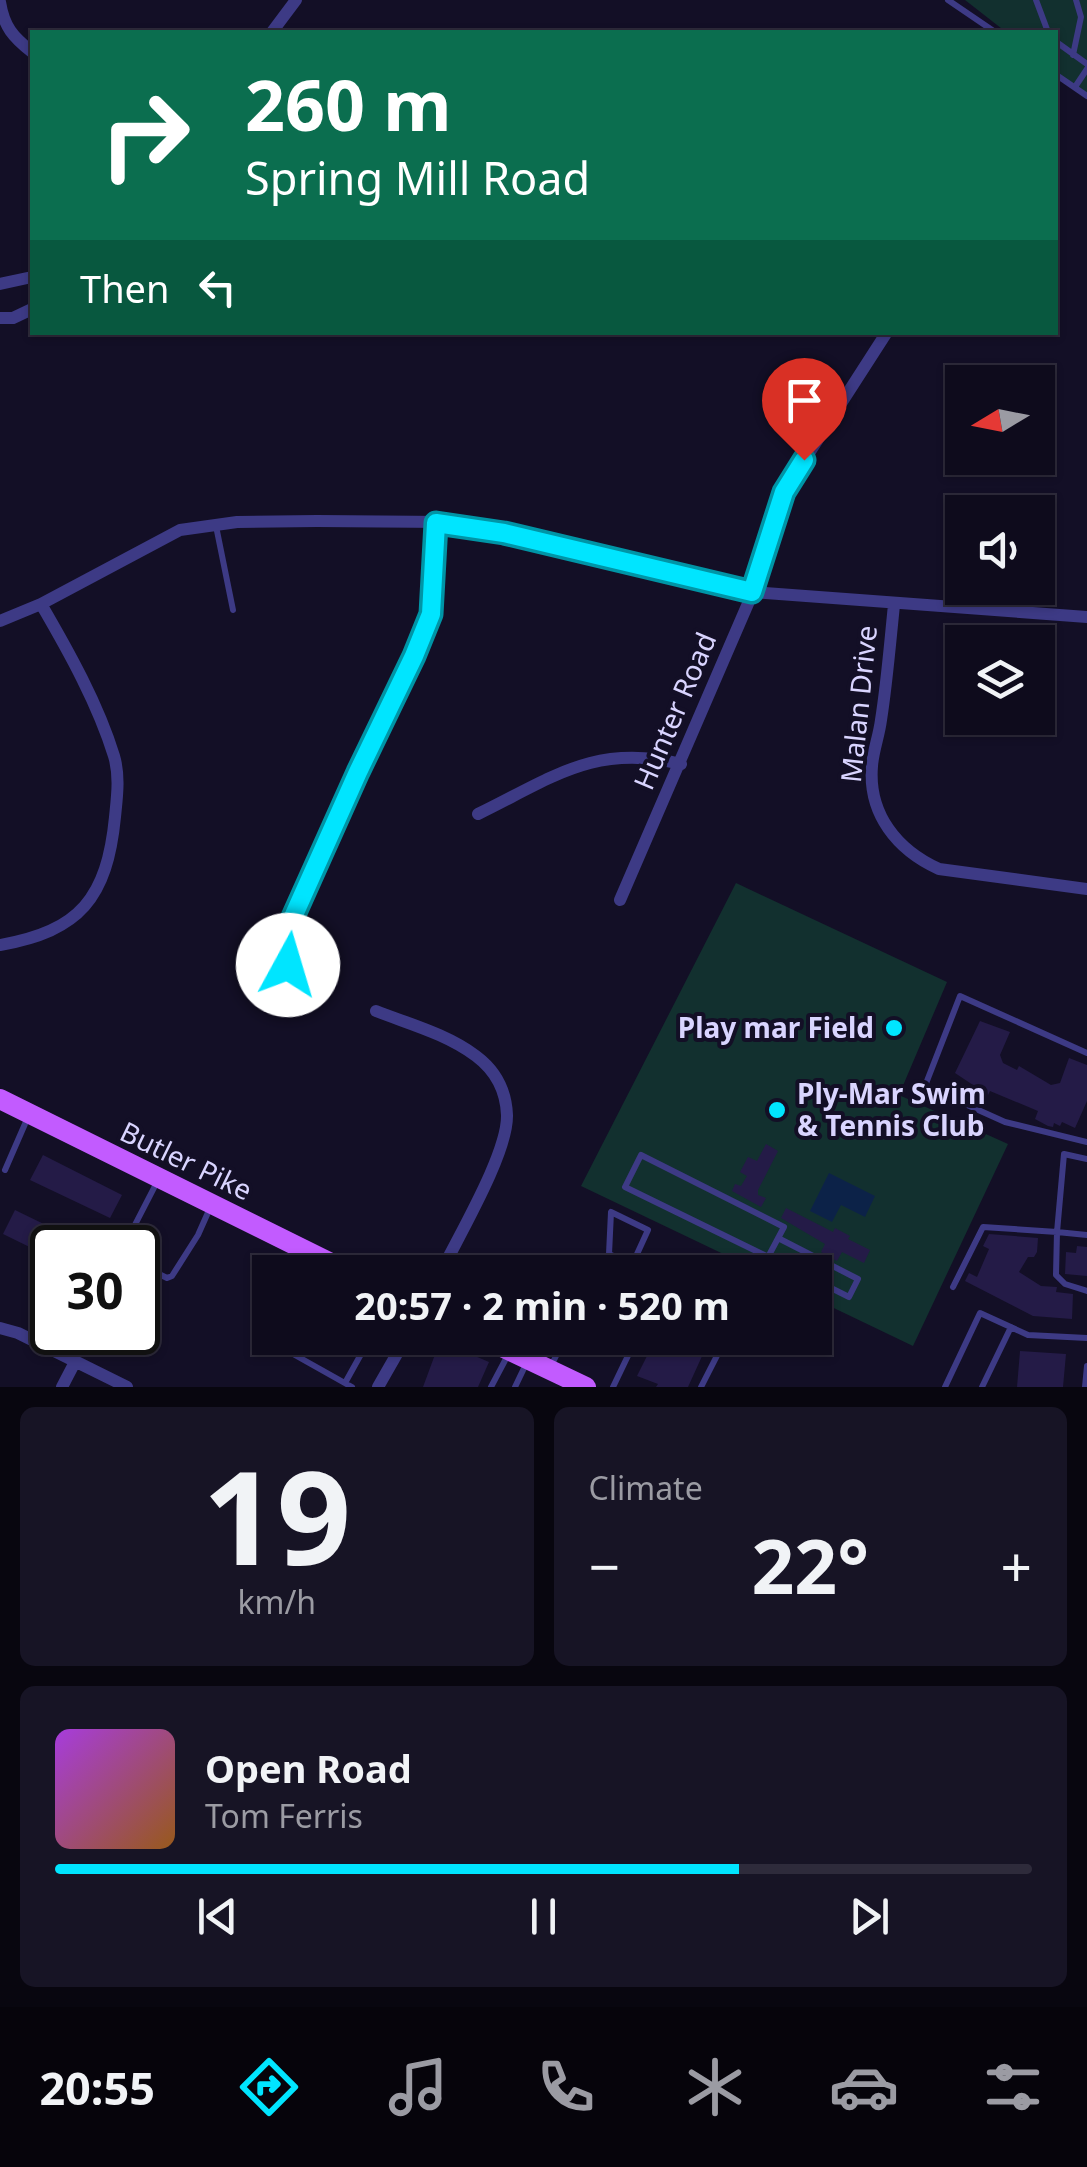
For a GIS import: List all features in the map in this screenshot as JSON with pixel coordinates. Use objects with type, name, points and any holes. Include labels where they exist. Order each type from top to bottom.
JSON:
[{"type":"main road","name":"Butler Pike","points":[[0,1100],[212,1204],[302,1255]]},
{"type":"main road","points":[[521,1355],[577,1385]]},
{"type":"street","points":[[274,30],[296,0]]},
{"type":"street","points":[[0,2],[4,24],[30,50]]},
{"type":"street","points":[[0,284],[30,277]]},
{"type":"street","points":[[0,318],[13,318],[30,310]]},
{"type":"street","name":"Hunter Road","points":[[620,900],[752,592],[784,492],[885,335]]},
{"type":"street","points":[[0,621],[41,604],[180,530],[237,522],[436,523],[504,533],[752,592],[1087,617]]},
{"type":"street","points":[[288,965],[293,917],[431,614],[436,523]]},
{"type":"street","points":[[0,946],[31,940],[61,928],[85,908],[102,880],[114,830],[118,786],[115,759],[69,654],[41,604]]},
{"type":"street","name":"Malan Drive","points":[[894,604],[872,768],[874,802],[883,824],[917,859],[939,869],[1087,889]]},
{"type":"street","points":[[478,814],[589,760],[652,757],[681,764]]},
{"type":"street","points":[[376,1011],[453,1042],[492,1070],[503,1088],[507,1118],[500,1146],[449,1255]]},
{"type":"street","points":[[0,1328],[128,1387]]},
{"type":"street","points":[[378,1387],[393,1355]]},
{"type":"street","points":[[62,1387],[75,1362]]},
{"type":"lane","points":[[948,0],[993,30]]},
{"type":"lane","points":[[1036,0],[1047,30]]},
{"type":"lane","points":[[1073,55],[1081,17],[1076,0]]},
{"type":"lane","points":[[1058,43],[1087,67],[1075,88]]},
{"type":"lane","points":[[1058,76],[1087,96]]},
{"type":"lane","points":[[216,525],[232,610]]},
{"type":"lane","points":[[1087,1053],[960,996],[925,1086],[1005,1122],[1087,1142]]},
{"type":"lane","points":[[4,1170],[30,1114]]},
{"type":"lane","points":[[1087,1159],[1064,1154],[1056,1274],[1065,1284],[1087,1291]]},
{"type":"lane","points":[[764,1255],[625,1187],[641,1155],[784,1227],[769,1255]]},
{"type":"lane","points":[[134,1225],[159,1178]]},
{"type":"lane","points":[[160,1275],[167,1278],[178,1270],[212,1204]]},
{"type":"lane","points":[[611,1212],[648,1230],[632,1265],[609,1254],[611,1212]]},
{"type":"lane","points":[[953,1287],[983,1226],[1087,1235]]},
{"type":"lane","points":[[778,1238],[811,1255]]},
{"type":"lane","points":[[832,1266],[858,1279],[849,1297],[832,1288]]},
{"type":"lane","points":[[945,1387],[980,1313],[1028,1334],[1087,1338]]},
{"type":"lane","points":[[982,1387],[1011,1327]]},
{"type":"lane","points":[[295,1355],[349,1385],[362,1355]]},
{"type":"lane","points":[[491,1387],[518,1355]]},
{"type":"lane","points":[[515,1387],[519,1355]]},
{"type":"lane","points":[[550,1369],[556,1355]]},
{"type":"lane","points":[[613,1387],[628,1355]]},
{"type":"lane","points":[[701,1387],[717,1355]]},
{"type":"lane","points":[[1085,1387],[1087,1366]]},
{"type":"green space","points":[[965,0],[1087,0],[1087,96],[1058,74],[1058,30],[1003,30]]},
{"type":"green space","name":"Ply-Mar Swim & Tennis Club","points":[[736,883],[947,982],[899,1095],[1008,1144],[913,1346],[832,1307],[832,1255],[725,1255],[581,1186]]},
{"type":"water","points":[[829,1173],[875,1196],[865,1217],[841,1205],[832,1222],[810,1211]]},
{"type":"building","points":[[980,1021],[1010,1032],[1000,1055],[1003,1063],[1017,1070],[1019,1066],[1051,1085],[1060,1083],[1069,1058],[1087,1065],[1087,1101],[1075,1128],[1062,1122],[1060,1126],[1048,1126],[1035,1119],[1038,1111],[990,1091],[988,1095],[955,1073]]},
{"type":"building","points":[[766,1144],[778,1151],[758,1190],[758,1195],[766,1198],[761,1207],[732,1191],[747,1176],[740,1172],[748,1157],[757,1161]]},
{"type":"building","points":[[43,1155],[122,1195],[110,1218],[30,1180]]},
{"type":"building","points":[[786,1208],[833,1232],[835,1228],[870,1250],[864,1263],[842,1252],[837,1261],[821,1252],[825,1244],[781,1218]]},
{"type":"building","points":[[15,1210],[46,1225],[30,1225],[30,1247],[3,1234]]},
{"type":"building","points":[[989,1234],[1038,1238],[1037,1252],[1028,1257],[1019,1272],[1041,1286],[1073,1294],[1072,1319],[1033,1316],[965,1281],[969,1273],[977,1277],[989,1249],[983,1246]]},
{"type":"building","points":[[1077,1246],[1087,1247],[1087,1276],[1065,1274],[1066,1252],[1076,1253]]},
{"type":"building","points":[[1020,1351],[1066,1354],[1063,1387],[1017,1387]]},
{"type":"building","points":[[435,1355],[473,1355],[489,1362],[478,1387],[423,1387]]},
{"type":"building","points":[[648,1355],[703,1355],[688,1387],[656,1387],[658,1384],[637,1376]]},
{"type":"place","name":"Play mar Field","points":[[894,1028]]},
{"type":"place","name":"Ply-Mar Swim & Tennis Club","points":[[777,1110]]},
{"type":"route","points":[[288,965],[293,917],[431,614],[436,523],[504,533],[752,592],[784,492],[804,460]]}]
